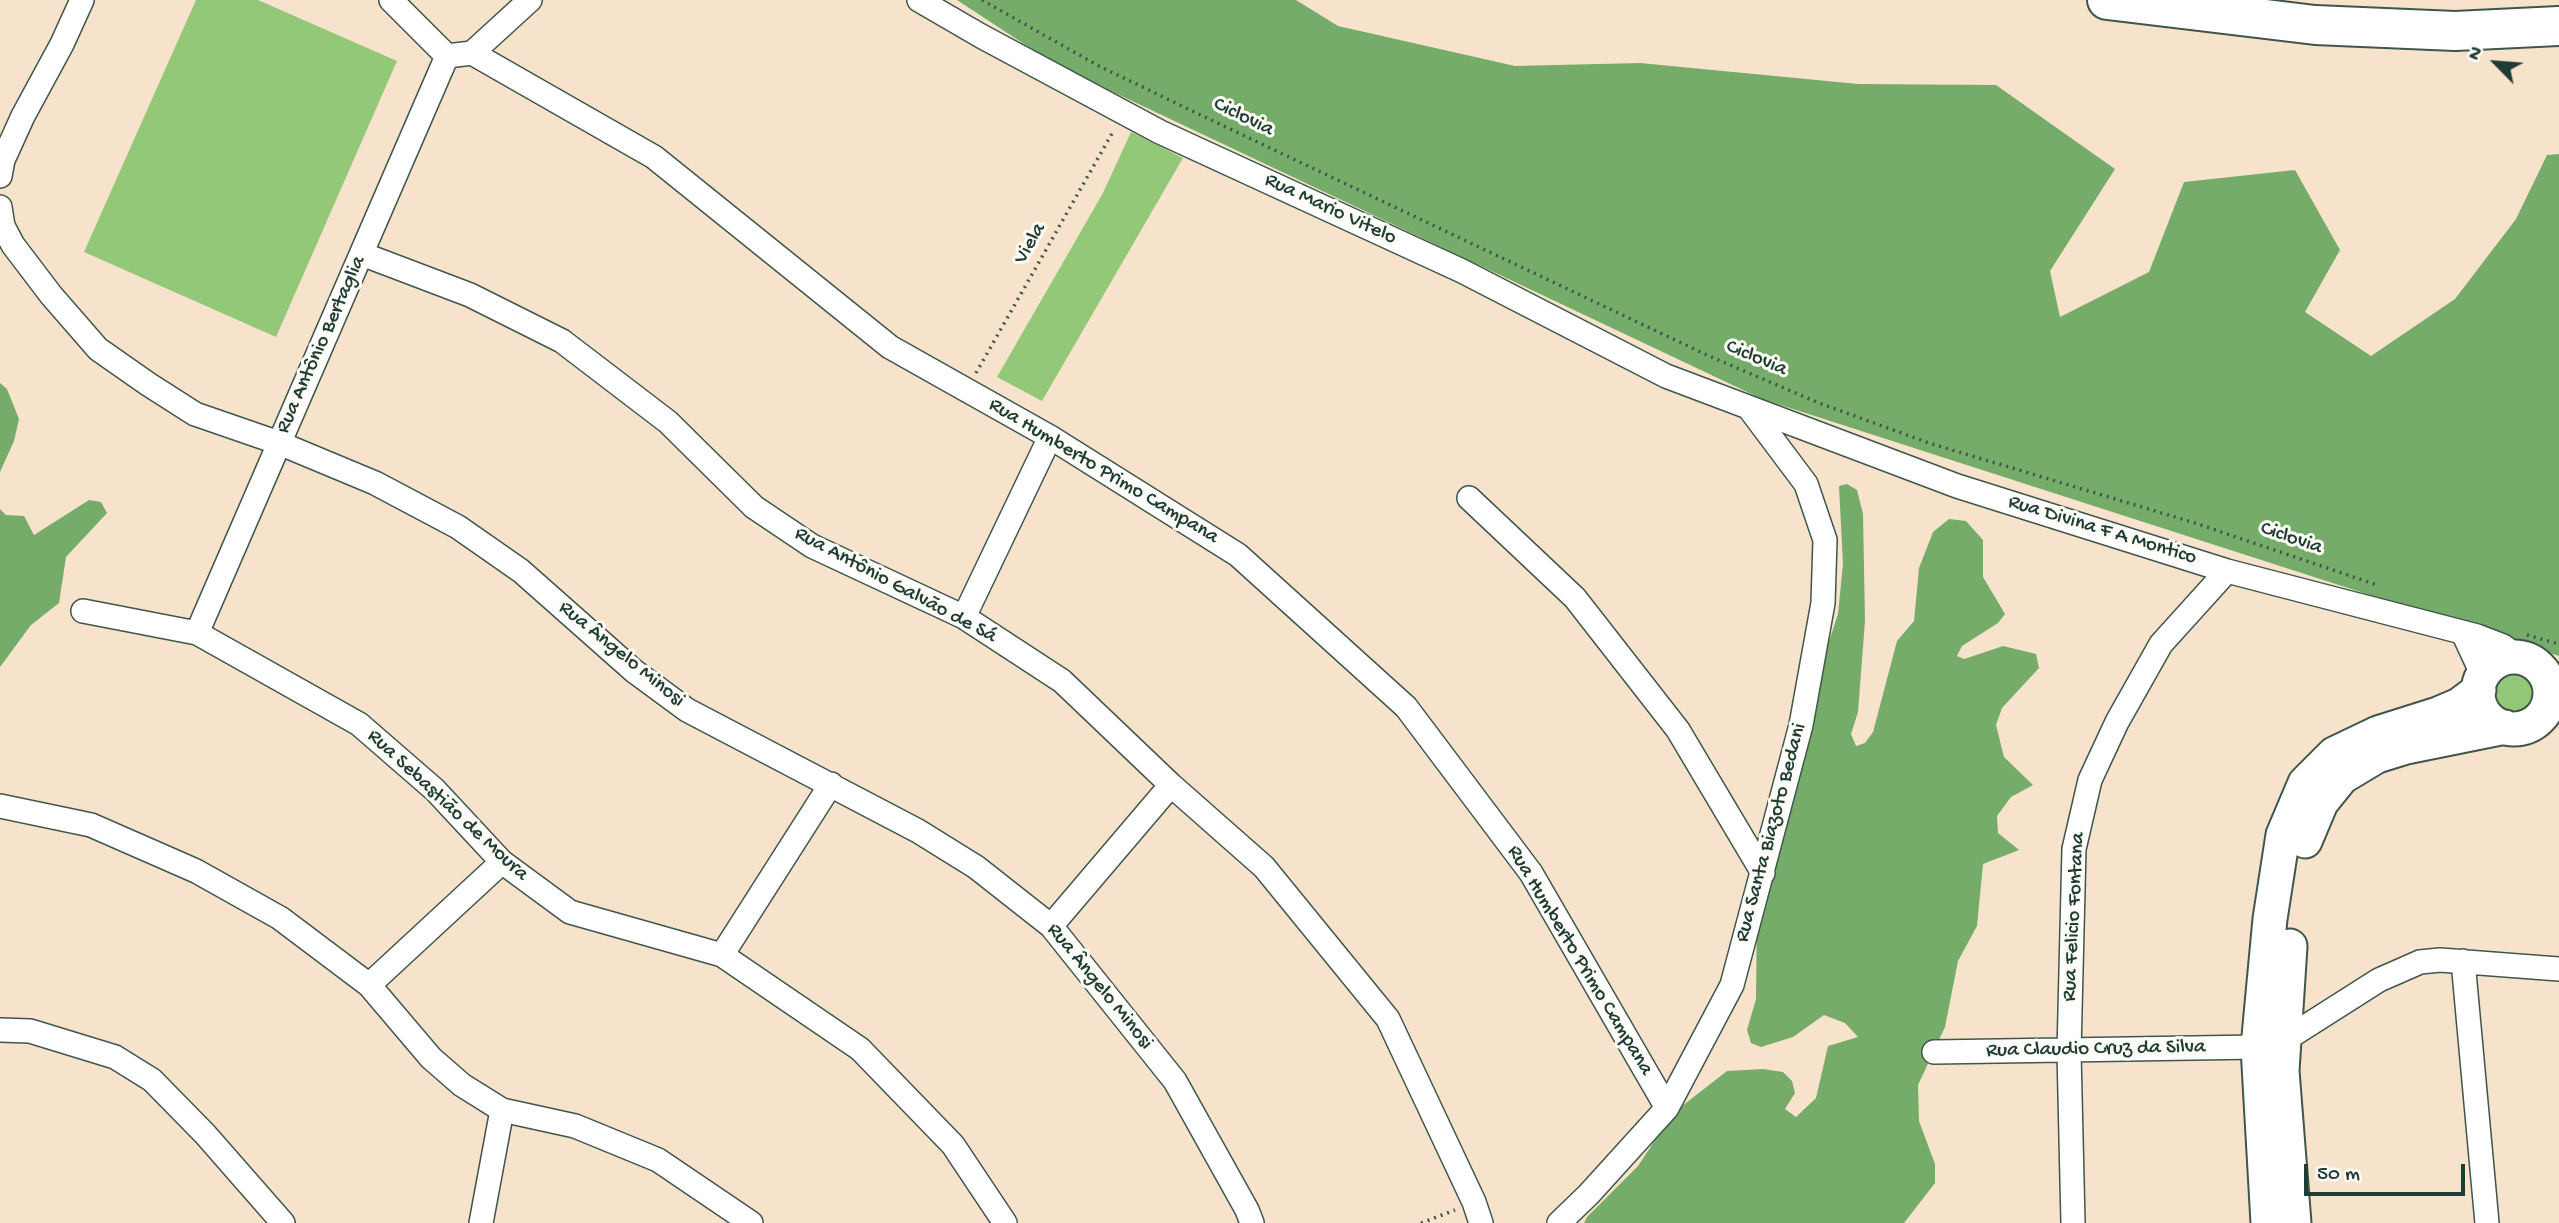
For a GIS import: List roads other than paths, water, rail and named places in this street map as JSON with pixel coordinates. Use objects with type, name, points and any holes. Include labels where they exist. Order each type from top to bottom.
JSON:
[{"type":"highway","points":[[2107,0],[2315,25],[2455,31],[2559,26]]},
{"type":"main road","points":[[2268,1223],[2270,919],[2283,835],[2305,783],[2334,754],[2378,733],[2449,709],[2481,683],[2496,662],[2532,655],[2546,675],[2549,686],[2550,697],[2546,709],[2548,719],[2517,729],[2494,722],[2485,713],[2480,702],[2481,683]]},
{"type":"main road","points":[[2294,1223],[2282,1071],[2271,1044],[2305,837],[2321,803],[2342,777],[2377,755],[2505,727]]},
{"type":"street","points":[[0,176],[3,160],[82,0]]},
{"type":"street","points":[[391,0],[447,56],[472,53],[530,0]]},
{"type":"street","name":"Rua Mario Vitelo","points":[[919,0],[1160,132],[1462,271],[1666,376],[1749,407]]},
{"type":"street","name":"Rua Humberto Primo Campana","points":[[472,53],[654,157],[890,348],[1051,437],[1238,555],[1406,707],[1531,873],[1667,1108]]},
{"type":"street","name":"Rua Antônio Bertaglia","points":[[197,633],[447,56]]},
{"type":"street","name":"Rua Ângelo Minosi","points":[[0,207],[4,226],[13,246],[98,349],[195,414],[279,443],[375,483],[458,527],[521,572],[634,671],[687,710],[918,831],[976,867],[1051,926],[1175,1080],[1252,1223]]},
{"type":"street","name":"Rua Antônio Galvão de Sá","points":[[362,254],[470,295],[562,341],[668,422],[754,506],[800,538],[964,617],[1062,681],[1171,785],[1264,867],[1388,1019],[1477,1213]]},
{"type":"street","name":"Rua Divina F A Montico","points":[[1749,407],[1956,486],[2227,571],[2489,640],[2532,655]]},
{"type":"street","name":"Rua Santa Biazoto Bedani","points":[[1559,1223],[1667,1108],[1732,985],[1801,725],[1823,603],[1825,540],[1807,484],[1749,407]]},
{"type":"street","points":[[964,617],[1051,437]]},
{"type":"street","points":[[1469,498],[1575,598],[1601,631],[1678,730],[1763,873]]},
{"type":"street","name":"Rua Felicio Fontana","points":[[2073,1223],[2069,1052],[2074,849],[2090,780],[2116,722],[2161,645],[2227,571]]},
{"type":"street","name":"Rua Sebastião de Moura","points":[[83,611],[197,633],[359,724],[435,790],[502,862],[570,912],[722,955],[860,1049],[953,1145],[1005,1223]]},
{"type":"street","points":[[2463,633],[2481,683]]},
{"type":"street","points":[[722,955],[831,784]]},
{"type":"street","points":[[1051,926],[1171,785]]},
{"type":"street","points":[[0,806],[91,825],[196,871],[280,918],[369,985],[432,1059],[462,1085],[502,1110],[575,1126],[658,1160],[751,1223]]},
{"type":"street","points":[[369,985],[502,862]]},
{"type":"street","points":[[2271,1044],[2389,975],[2420,962],[2463,961],[2559,969]]},
{"type":"street","points":[[2463,961],[2487,1223]]},
{"type":"street","points":[[0,1030],[30,1031],[115,1057],[152,1080],[205,1134],[283,1223]]},
{"type":"street","name":"Rua Claudio Cruz da Silva","points":[[1934,1052],[2069,1052],[2271,1044]]},
{"type":"street","points":[[481,1223],[502,1110]]}]
